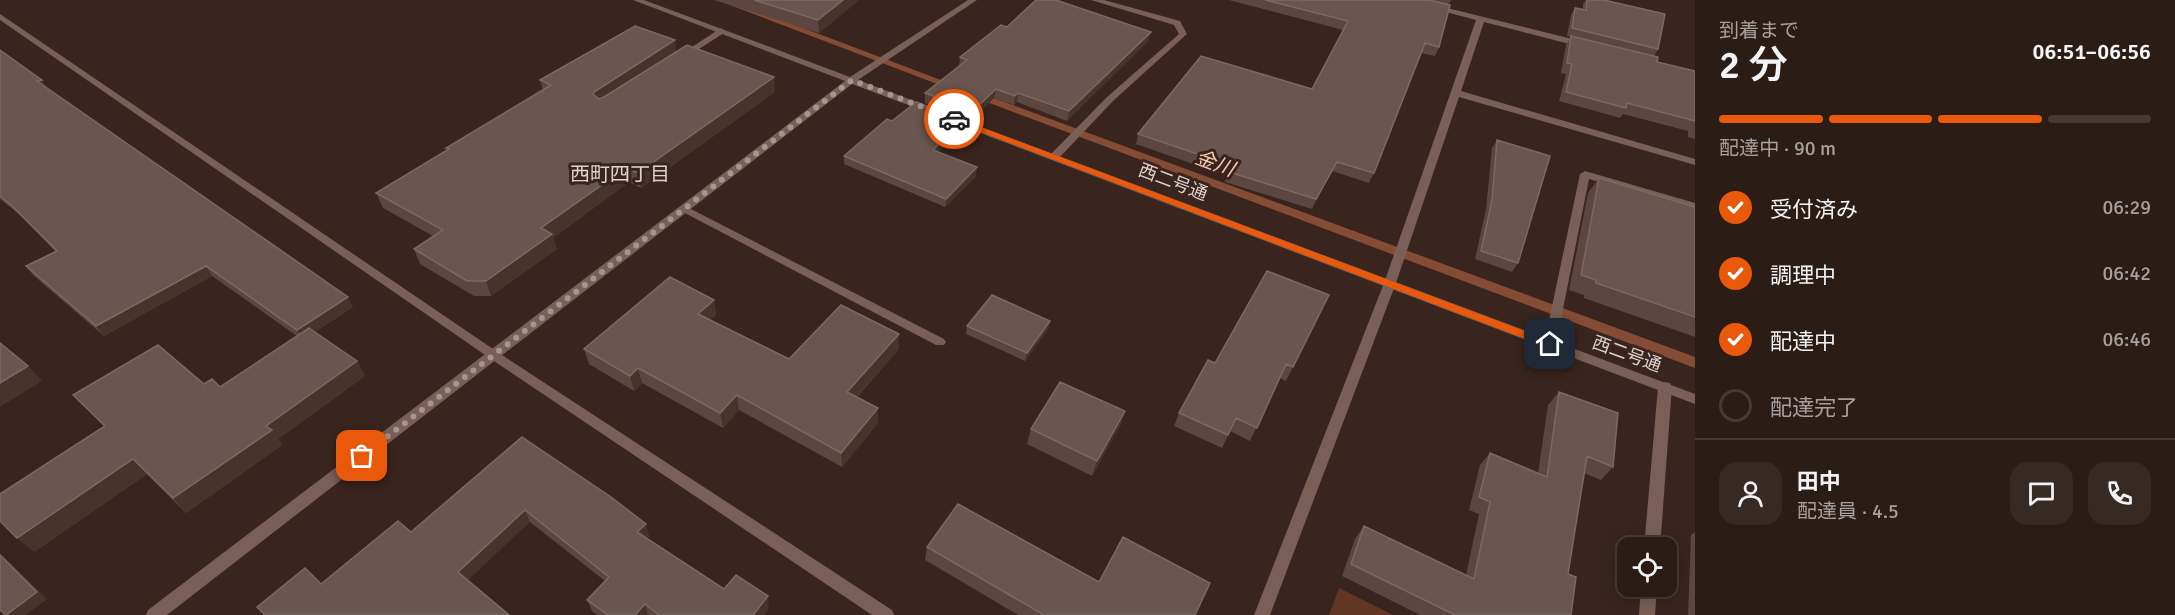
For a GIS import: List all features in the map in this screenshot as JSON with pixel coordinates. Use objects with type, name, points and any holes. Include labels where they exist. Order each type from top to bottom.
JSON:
[{"type":"street","name":"西二号通","points":[[637,0],[1695,399]]},
{"type":"street","points":[[154,615],[495,356],[852,80],[973,0]]},
{"type":"street","points":[[1054,157],[1110,99],[1183,34],[1177,23],[1095,0]]},
{"type":"street","points":[[1405,0],[1594,47]]},
{"type":"street","points":[[0,16],[495,356],[886,615]]},
{"type":"street","points":[[1262,615],[1390,283],[1482,19]]},
{"type":"street","points":[[672,63],[721,31]]},
{"type":"street","points":[[1456,93],[1695,162]]},
{"type":"street","points":[[1550,344],[1585,174],[1695,207]]},
{"type":"street","points":[[685,209],[940,342]]},
{"type":"street","points":[[1653,537],[1665,387]]},
{"type":"street","points":[[1647,615],[1648,597]]},
{"type":"shaded area","points":[[1339,588],[1393,615],[1329,615]]},
{"type":"building","points":[[754,0],[843,0],[818,20]]},
{"type":"building","points":[[1036,0],[1056,0],[1151,32],[1069,111],[1018,93],[1015,96],[996,89],[973,111],[925,93],[967,60],[960,57],[1001,25],[1007,27]]},
{"type":"building","points":[[1265,0],[1429,0],[1450,5],[1439,47],[1425,43],[1374,173],[1337,162],[1316,199],[1229,172],[1233,166],[1138,134],[1201,56],[1312,89],[1348,21]]},
{"type":"building","points":[[1587,0],[1604,0],[1665,14],[1658,49],[1572,28],[1575,8],[1586,10]]},
{"type":"building","points":[[635,26],[675,40],[594,92],[593,94],[599,99],[687,45],[774,77],[638,173],[626,168],[541,228],[552,234],[486,281],[467,281],[414,249],[443,230],[376,193],[551,85],[540,80]]},
{"type":"building","points":[[1571,36],[1658,57],[1657,62],[1695,71],[1695,121],[1627,103],[1626,108],[1566,92],[1572,64],[1567,63]]},
{"type":"building","points":[[0,50],[42,80],[37,81],[348,297],[297,330],[206,266],[96,326],[26,266],[57,251],[0,196]]},
{"type":"building","points":[[916,102],[964,120],[933,150],[977,167],[946,199],[844,156],[887,119],[892,121]]},
{"type":"building","points":[[1497,140],[1550,156],[1518,263],[1481,251],[1492,200]]},
{"type":"building","points":[[1599,178],[1695,207],[1695,317],[1596,283],[1596,280],[1581,275]]},
{"type":"building","points":[[1267,271],[1329,295],[1293,367],[1286,364],[1257,428],[1236,418],[1228,435],[1179,413],[1208,360],[1215,363]]},
{"type":"building","points":[[670,277],[714,300],[698,314],[789,359],[841,305],[899,334],[847,392],[878,408],[841,453],[737,395],[720,413],[638,368],[630,376],[584,349]]},
{"type":"building","points":[[992,295],[1050,321],[1027,353],[967,326]]},
{"type":"building","points":[[309,328],[357,361],[266,426],[272,430],[173,498],[133,459],[17,538],[0,521],[0,494],[105,426],[73,395],[158,345],[204,384],[212,379],[220,387]]},
{"type":"building","points":[[0,343],[28,366],[0,383]]},
{"type":"building","points":[[1060,382],[1125,411],[1097,461],[1031,429]]},
{"type":"building","points":[[1559,392],[1618,413],[1613,467],[1587,456],[1568,574],[1576,577],[1571,615],[1455,615],[1351,564],[1364,526],[1474,579],[1490,502],[1479,497],[1490,453],[1547,477]]},
{"type":"building","points":[[522,437],[611,497],[646,524],[637,532],[724,589],[736,575],[768,596],[753,615],[659,615],[645,604],[635,615],[608,615],[587,600],[609,577],[525,510],[458,572],[509,615],[265,615],[257,607],[305,568],[321,584],[398,521],[411,532]]},
{"type":"building","points":[[958,504],[1099,582],[1123,537],[1210,583],[1195,615],[1044,615],[927,547]]},
{"type":"building","points":[[0,555],[37,592],[6,615],[0,610]]},
{"type":"waterway","name":"金川","points":[[721,0],[957,88]]},
{"type":"waterway","name":"金川","points":[[975,94],[1695,363]]},
{"type":"way so far","points":[[362,456],[852,80],[954,119]]},
{"type":"district","name":"西町四丁目","points":[[620,174]]},
{"type":"route","points":[[954,119],[1550,344]]}]
